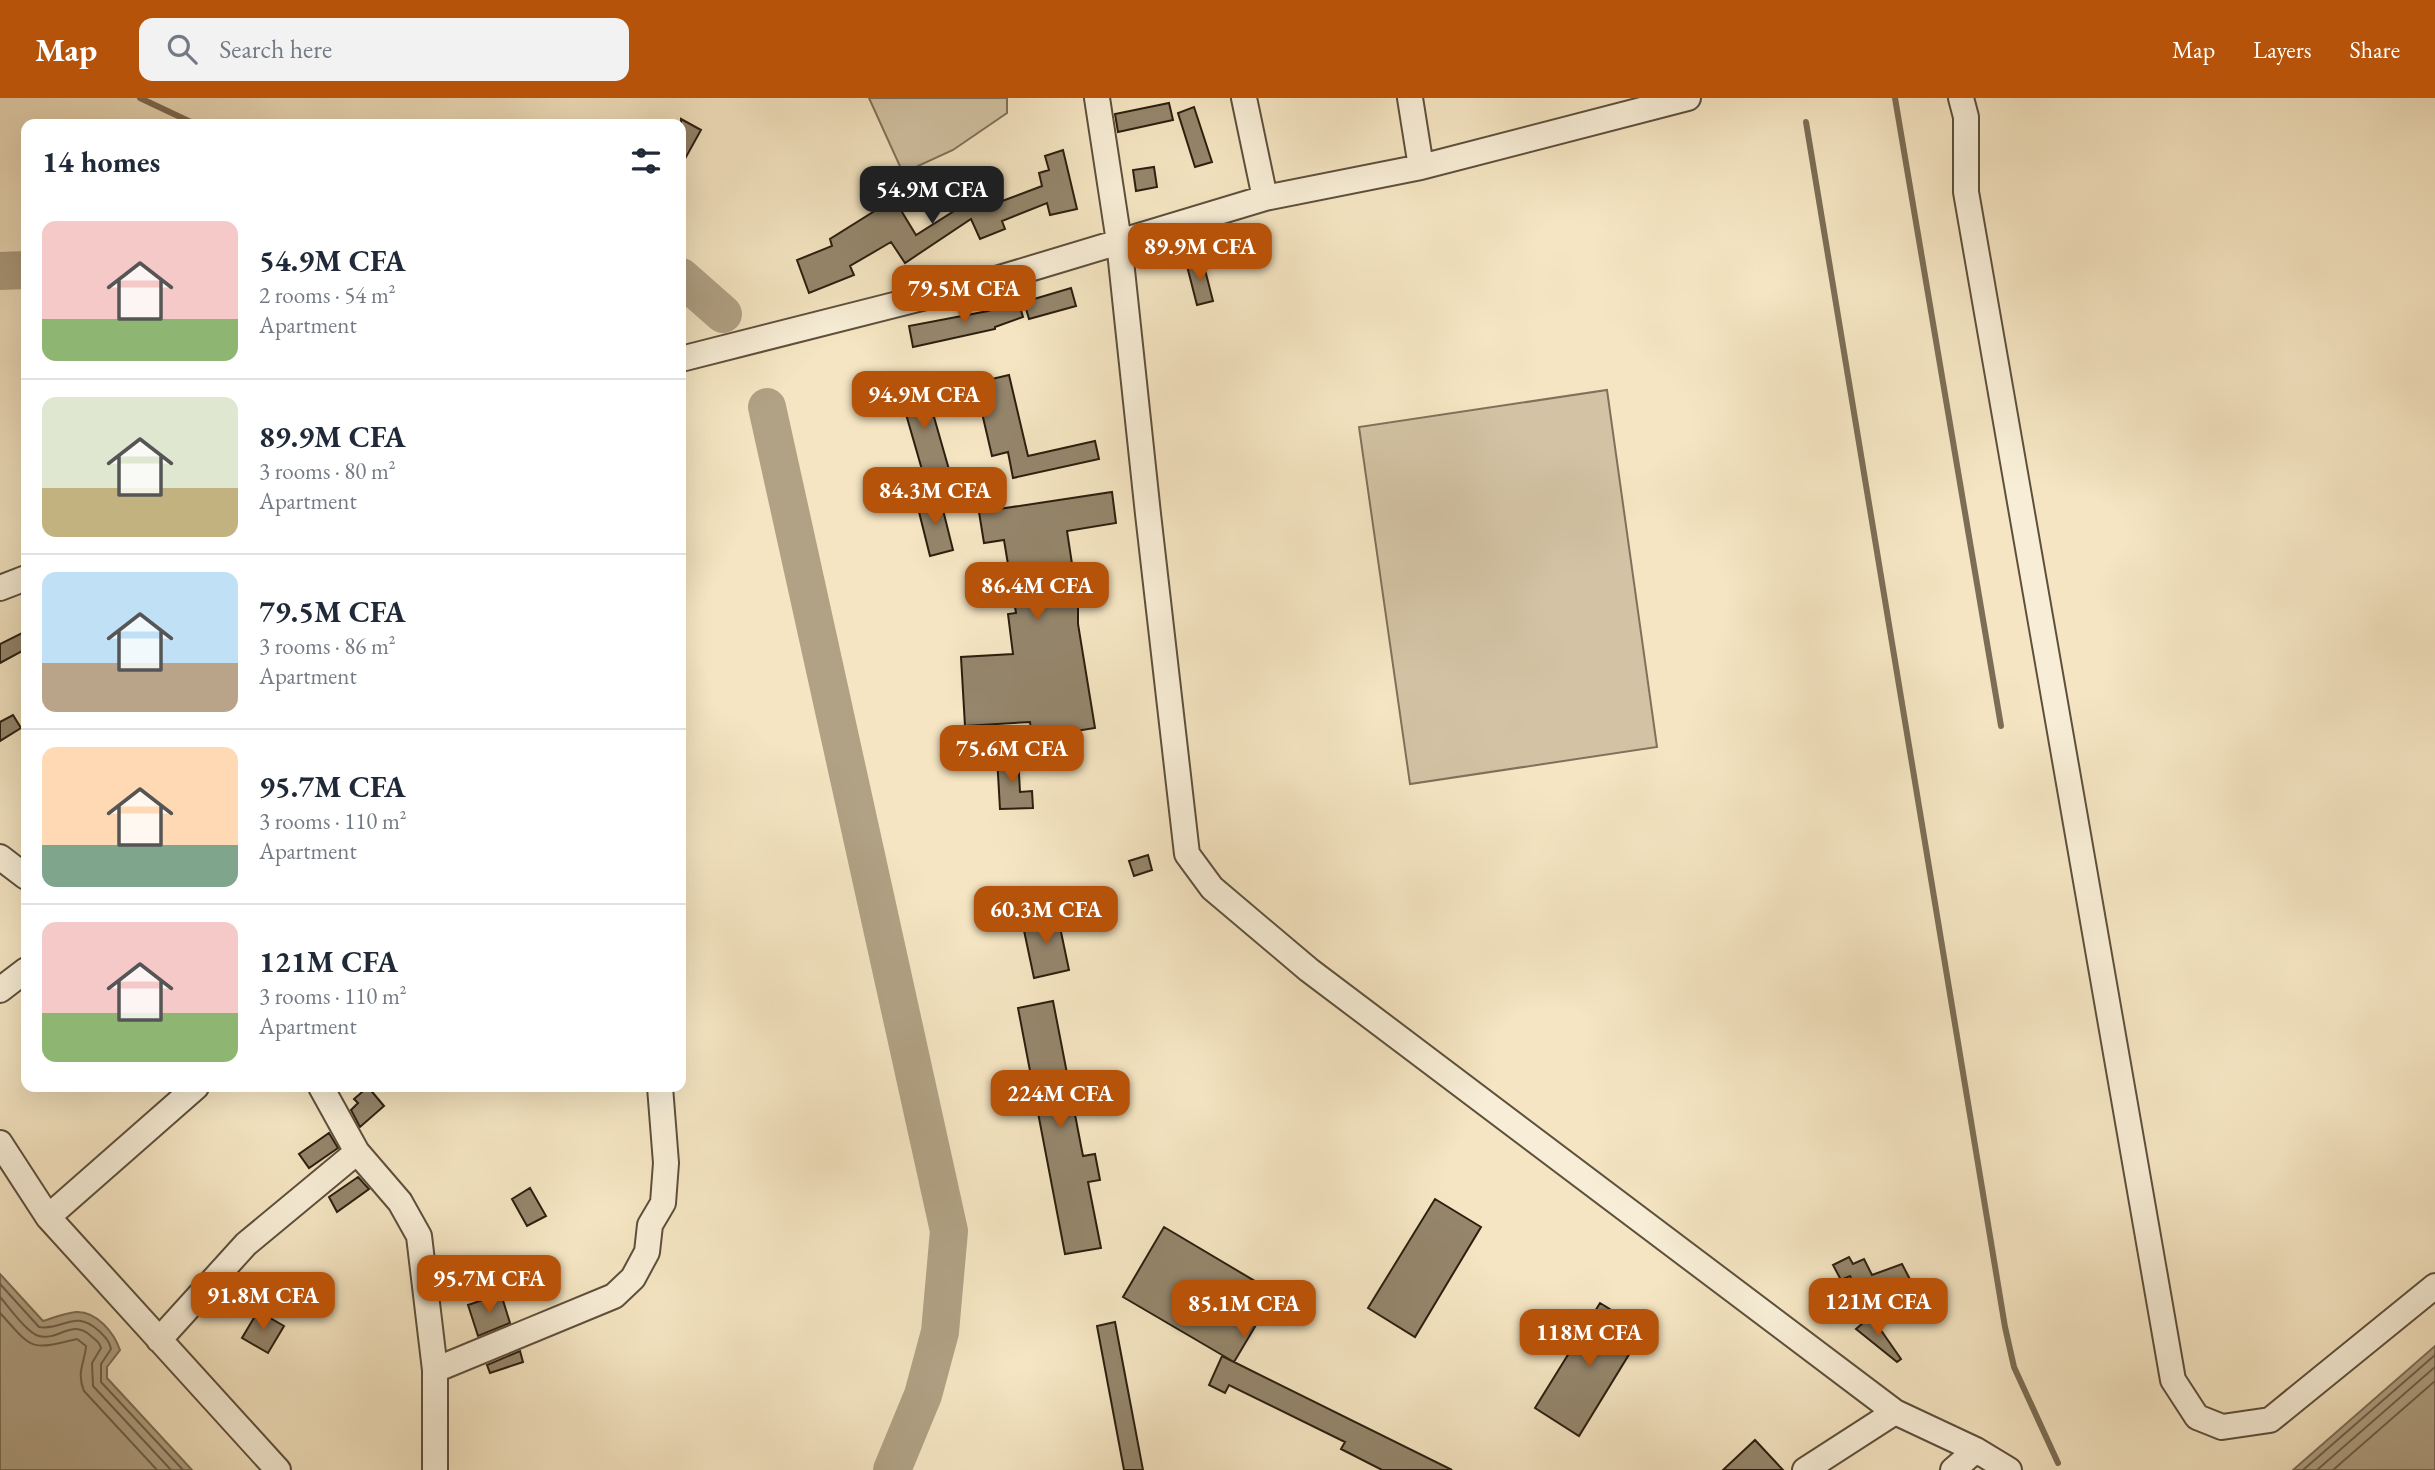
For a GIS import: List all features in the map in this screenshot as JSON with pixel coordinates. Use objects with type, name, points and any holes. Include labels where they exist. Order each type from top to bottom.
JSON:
[{"type":"street","points":[[1097,98],[1119,242],[1187,854],[1212,888],[1310,970],[1895,1412],[1976,1450],[2009,1470]]},
{"type":"street","points":[[1244,98],[1265,198]]},
{"type":"street","points":[[1410,98],[1421,167]]},
{"type":"street","points":[[686,358],[993,280],[1265,198],[1421,167],[1688,98]]},
{"type":"street","points":[[1961,98],[1965,117],[1966,192],[2173,1380],[2197,1417],[2222,1427],[2270,1420],[2435,1286]]},
{"type":"street","points":[[0,588],[21,580]]},
{"type":"street","points":[[0,857],[21,873]]},
{"type":"street","points":[[0,990],[21,974]]},
{"type":"street","points":[[48,1217],[190,1092]]},
{"type":"street","points":[[324,1092],[357,1152],[400,1202],[419,1236],[435,1370],[435,1470]]},
{"type":"street","points":[[435,1370],[614,1296],[633,1278],[647,1252],[650,1224],[663,1203],[666,1163],[660,1092]]},
{"type":"street","points":[[0,1143],[48,1217],[278,1470]]},
{"type":"street","points":[[159,1340],[246,1244],[357,1152]]},
{"type":"street","points":[[1805,1470],[1895,1412]]},
{"type":"street","points":[[1953,1470],[1976,1450]]},
{"type":"shaded area","points":[[869,98],[1007,98],[1007,113],[953,150],[903,173]]},
{"type":"shaded area","points":[[1607,390],[1657,747],[1410,784],[1359,427]]},
{"type":"water","points":[[0,1274],[43,1321],[76,1312],[91,1315],[104,1324],[120,1350],[107,1367],[107,1378],[192,1470],[0,1470]]},
{"type":"water","points":[[2435,1346],[2435,1470],[2293,1470]]},
{"type":"building","points":[[1169,103],[1173,120],[1118,132],[1115,114]]},
{"type":"building","points":[[1194,107],[1212,162],[1195,167],[1178,113]]},
{"type":"building","points":[[686,122],[701,130],[686,157]]},
{"type":"building","points":[[1063,150],[1077,209],[1050,215],[1047,203],[1002,221],[1005,229],[980,239],[971,219],[905,263],[891,242],[850,266],[854,275],[809,293],[797,260],[832,246],[830,239],[894,199],[916,235],[965,204],[963,199],[983,191],[989,206],[1042,186],[1039,173],[1049,170],[1045,156]]},
{"type":"building","points":[[1154,167],[1157,187],[1136,191],[1133,170]]},
{"type":"building","points":[[1203,262],[1213,301],[1197,305],[1187,266]]},
{"type":"building","points":[[1071,288],[1076,306],[1029,319],[1024,302]]},
{"type":"building","points":[[1018,301],[1023,317],[995,329],[913,347],[909,326],[988,311]]},
{"type":"building","points":[[922,375],[952,480],[927,487],[897,383]]},
{"type":"building","points":[[1009,375],[1028,456],[1095,441],[1099,459],[1013,478],[1008,452],[992,456],[975,383]]},
{"type":"building","points":[[1112,492],[1116,523],[1067,531],[1078,603],[1078,624],[1095,728],[1032,738],[1030,722],[965,726],[961,657],[1013,654],[1008,614],[1016,613],[1004,540],[984,543],[979,512]]},
{"type":"building","points":[[940,498],[953,550],[930,556],[917,504]]},
{"type":"building","points":[[21,634],[21,652],[0,663],[0,644]]},
{"type":"building","points":[[13,715],[21,728],[0,741],[0,722]]},
{"type":"building","points":[[1018,756],[1020,792],[1032,791],[1033,808],[1000,809],[997,757]]},
{"type":"building","points":[[1148,855],[1152,870],[1134,876],[1129,861]]},
{"type":"building","points":[[1057,913],[1069,970],[1034,978],[1022,921]]},
{"type":"building","points":[[1053,1001],[1083,1156],[1095,1154],[1100,1180],[1088,1182],[1101,1248],[1065,1254],[1018,1008]]},
{"type":"building","points":[[362,1092],[372,1092],[384,1106],[360,1127],[351,1110],[358,1103],[354,1099]]},
{"type":"building","points":[[329,1133],[338,1148],[309,1168],[299,1154]]},
{"type":"building","points":[[358,1177],[369,1189],[337,1212],[329,1197]]},
{"type":"building","points":[[530,1188],[546,1216],[527,1226],[512,1199]]},
{"type":"building","points":[[1435,1199],[1481,1227],[1415,1337],[1368,1308]]},
{"type":"building","points":[[1164,1227],[1275,1293],[1234,1362],[1123,1297]]},
{"type":"building","points":[[1849,1257],[1853,1264],[1864,1259],[1872,1275],[1902,1264],[1914,1287],[1866,1310],[1850,1276],[1841,1280],[1833,1265]]},
{"type":"building","points":[[526,1258],[531,1277],[498,1287],[485,1270]]},
{"type":"building","points":[[501,1294],[510,1323],[478,1336],[468,1305]]},
{"type":"building","points":[[1600,1303],[1644,1330],[1579,1436],[1535,1408]]},
{"type":"building","points":[[258,1311],[284,1326],[268,1353],[242,1338]]},
{"type":"building","points":[[1871,1316],[1901,1359],[1897,1362],[1856,1329]]},
{"type":"building","points":[[1115,1322],[1143,1470],[1124,1470],[1097,1326]]},
{"type":"building","points":[[520,1351],[523,1362],[490,1373],[487,1365]]},
{"type":"building","points":[[1222,1356],[1452,1470],[1382,1470],[1341,1449],[1345,1442],[1229,1385],[1225,1393],[1209,1385]]},
{"type":"building","points":[[1755,1440],[1783,1470],[1723,1470]]},
{"type":"waterway","points":[[140,98],[184,119]]},
{"type":"waterway","points":[[1895,98],[2001,726]]},
{"type":"waterway","points":[[1806,122],[2005,1327],[2014,1367],[2058,1463]]},
{"type":"waterway","points":[[0,271],[21,270]]},
{"type":"waterway","points":[[686,281],[723,314]]},
{"type":"waterway","points":[[767,407],[949,1231],[940,1332],[923,1395],[892,1470]]}]
